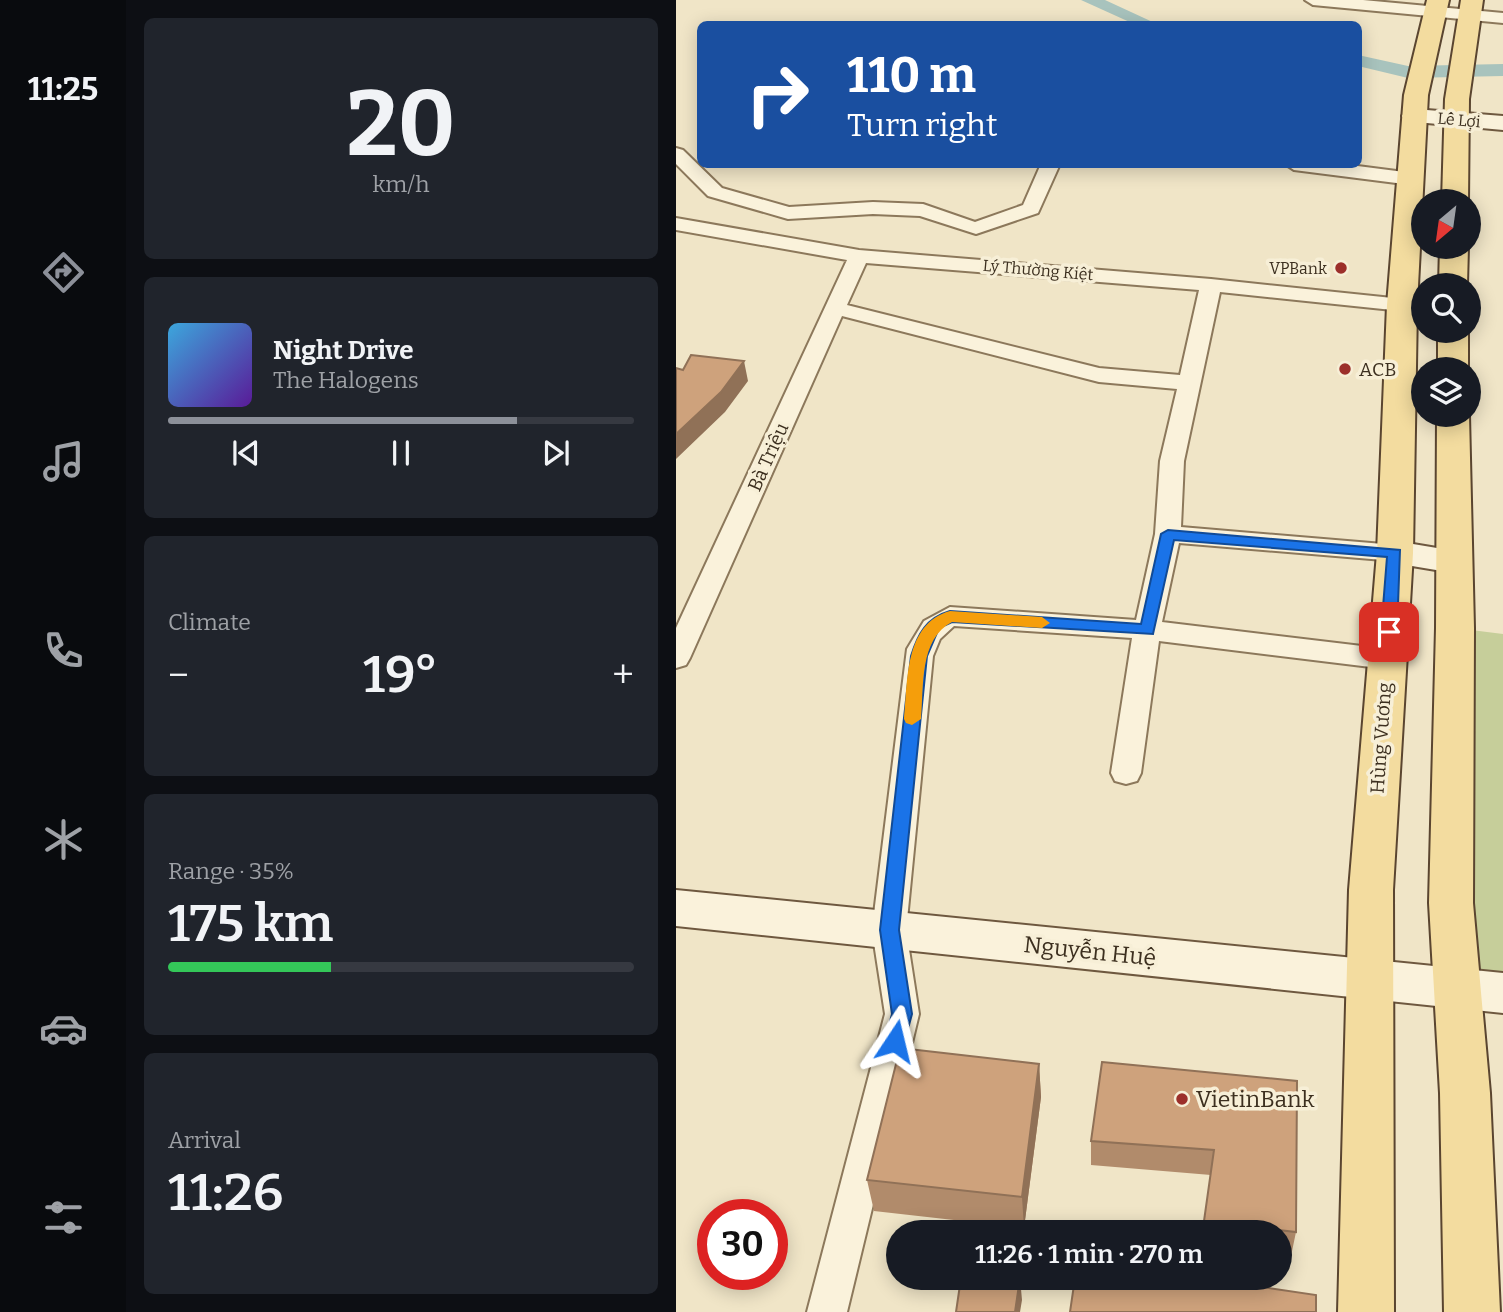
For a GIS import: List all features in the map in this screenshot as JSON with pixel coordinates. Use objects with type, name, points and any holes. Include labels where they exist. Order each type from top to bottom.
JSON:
[{"type":"main road","name":"Hùng Vương","points":[[1413,273],[1415,106],[1437,6]]},
{"type":"main road","points":[[1455,189],[1457,109],[1471,7]]},
{"type":"main road","name":"Lê Lợi","points":[[1415,106],[1457,109],[1504,123]]},
{"type":"main road","name":"Hùng Vương","points":[[1366,1312],[1371,890],[1411,334]]},
{"type":"main road","points":[[1453,427],[1451,903],[1459,988],[1472,1312]]},
{"type":"main road","points":[[1395,553],[1454,561]]},
{"type":"main road","name":"Nguyễn Huệ","points":[[676,908],[1504,993]]},
{"type":"street","points":[[1313,0],[1471,7],[1504,18]]},
{"type":"street","points":[[676,154],[715,191],[767,209],[788,213],[873,208],[923,210],[976,228],[1031,209],[1049,168]]},
{"type":"street","points":[[1325,168],[1412,179]]},
{"type":"street","name":"Lý Thường Kiệt","points":[[676,224],[859,256],[1211,285],[1411,307]]},
{"type":"street","name":"Bà Triệu","points":[[676,659],[859,256]]},
{"type":"street","points":[[1126,773],[1147,630],[1168,534],[1172,461],[1211,285]]},
{"type":"street","points":[[835,308],[1099,375],[1191,383]]},
{"type":"street","points":[[1168,534],[1395,553]]},
{"type":"street","points":[[827,1312],[902,1014],[889,930],[919,656],[924,638],[934,624],[950,616],[1147,630],[1387,659]]},
{"type":"green space","points":[[1455,628],[1503,634],[1503,993],[1459,988]]},
{"type":"building","points":[[691,355],[744,361],[721,392],[676,434],[676,368],[683,370]]},
{"type":"building","points":[[900,1048],[1039,1064],[1022,1197],[867,1180]]},
{"type":"building","points":[[1102,1062],[1297,1081],[1296,1232],[1292,1232],[1292,1220],[1204,1220],[1214,1150],[1091,1141]]},
{"type":"building","points":[[959,1290],[1018,1290],[1015,1312],[956,1312]]},
{"type":"building","points":[[1073,1290],[1282,1290],[1316,1295],[1316,1312],[1070,1312]]},
{"type":"waterway","points":[[1090,0],[1141,21]]},
{"type":"waterway","points":[[1362,61],[1408,72],[1504,70]]},
{"type":"slow traffic","points":[[912,719],[919,656],[924,638],[934,624],[950,616],[1042,623]]},
{"type":"place","name":"VPBank","points":[[1341,268]]},
{"type":"place","name":"ACB","points":[[1345,369]]},
{"type":"place","name":"VietinBank","points":[[1182,1099]]},
{"type":"route","points":[[895,1041],[902,1014],[889,930],[919,656],[924,638],[934,624],[950,616],[1147,630],[1168,534],[1395,553],[1389,632]]}]
